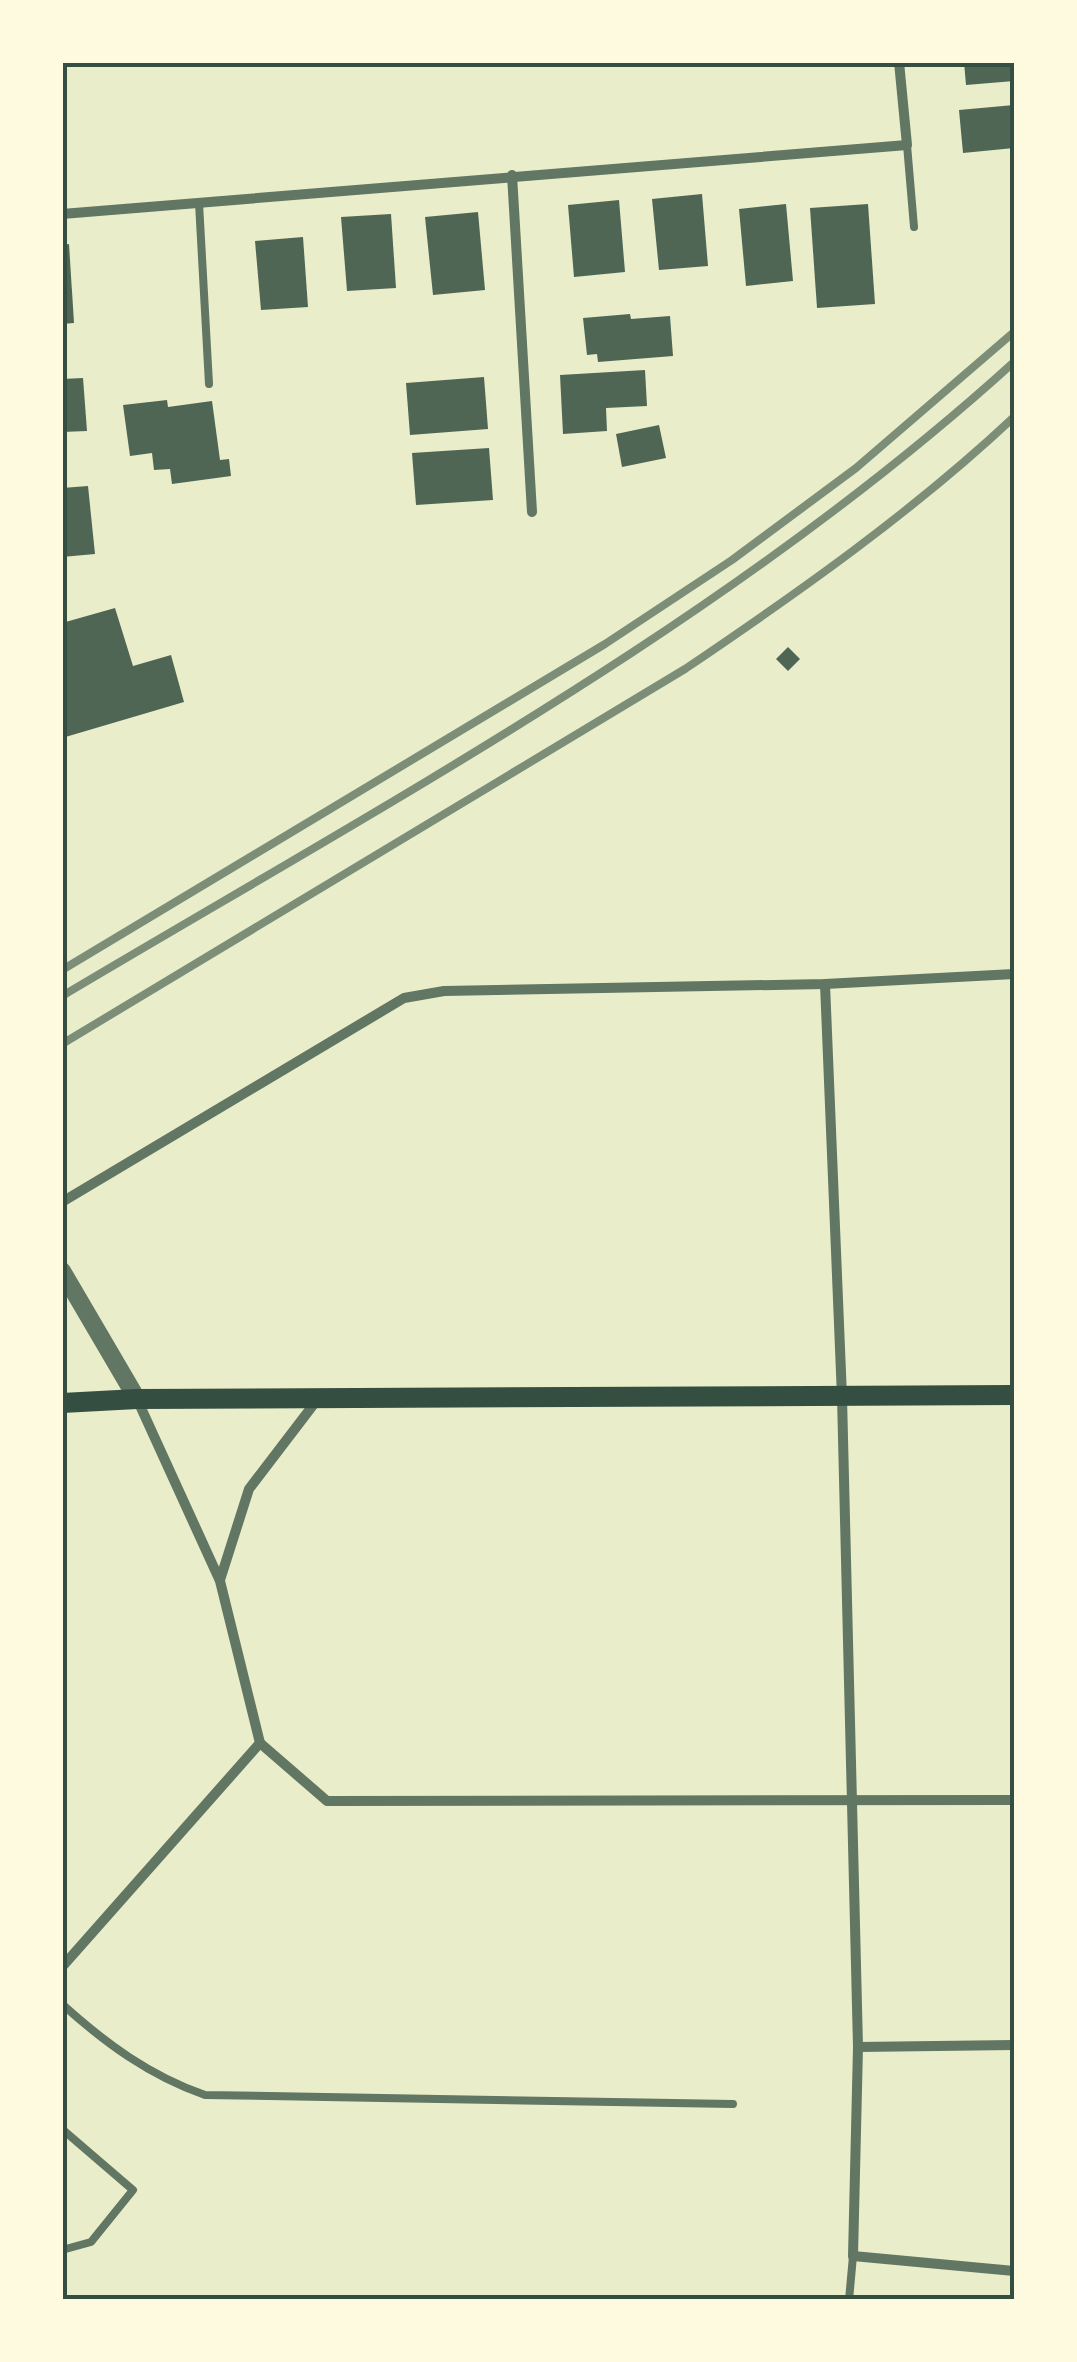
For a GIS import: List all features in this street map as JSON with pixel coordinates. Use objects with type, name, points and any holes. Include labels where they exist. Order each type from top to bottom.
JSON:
[{"type":"main road","points":[[62,1403],[137,1399],[1014,1395]]},
{"type":"street","points":[[62,214],[907,145],[899,62]]},
{"type":"street","points":[[512,176],[532,512]]},
{"type":"street","points":[[62,1202],[404,998],[444,991],[825,984],[1014,974]]},
{"type":"street","points":[[825,984],[842,1397],[858,2047],[853,2256],[1014,2271]]},
{"type":"street","points":[[62,1271],[137,1399],[220,1581],[260,1743],[326,1801],[1014,1800]]},
{"type":"street","points":[[220,1581],[248,1489],[318,1400]]},
{"type":"street","points":[[62,1967],[260,1743]]},
{"type":"street","points":[[858,2047],[1014,2045]]},
{"type":"lane","points":[[907,145],[914,227]]},
{"type":"lane","points":[[199,203],[209,384]]},
{"type":"lane","points":[[62,2004],[96,2036],[168,2082],[205,2096],[733,2104]]},
{"type":"lane","points":[[62,2129],[133,2190],[91,2242],[62,2250]]},
{"type":"lane","points":[[849,2300],[853,2256]]},
{"type":"building","points":[[964,62],[1014,62],[1014,81],[966,85]]},
{"type":"building","points":[[1014,105],[1014,148],[963,153],[959,110]]},
{"type":"building","points":[[702,194],[708,266],[659,270],[652,199]]},
{"type":"building","points":[[619,200],[625,272],[574,277],[568,205]]},
{"type":"building","points":[[786,204],[793,281],[746,286],[739,209]]},
{"type":"building","points":[[868,204],[875,304],[817,308],[810,208]]},
{"type":"building","points":[[478,212],[485,290],[433,295],[425,217]]},
{"type":"building","points":[[391,214],[396,288],[347,291],[341,217]]},
{"type":"building","points":[[303,237],[308,307],[261,310],[255,241]]},
{"type":"building","points":[[69,244],[74,323],[62,324],[62,245]]},
{"type":"building","points":[[630,314],[631,319],[670,316],[673,356],[598,362],[597,354],[587,355],[583,318]]},
{"type":"building","points":[[645,370],[647,406],[606,408],[607,431],[563,434],[560,375]]},
{"type":"building","points":[[484,377],[488,429],[410,435],[406,383]]},
{"type":"building","points":[[83,378],[87,431],[62,432],[62,379]]},
{"type":"building","points":[[167,400],[168,407],[212,401],[220,460],[229,459],[231,476],[172,484],[170,469],[154,470],[152,453],[130,456],[123,405]]},
{"type":"building","points":[[659,425],[666,458],[622,467],[616,434]]},
{"type":"building","points":[[489,448],[493,500],[416,505],[412,453]]},
{"type":"building","points":[[88,486],[95,554],[62,557],[62,488]]},
{"type":"building","points":[[115,608],[133,666],[171,655],[184,702],[62,738],[62,623]]},
{"type":"building","points":[[788,647],[800,659],[788,671],[776,659]]},
{"type":"railway","points":[[62,970],[605,644],[732,560],[856,468],[1014,332]]},
{"type":"railway","points":[[62,996],[433,777],[675,624],[792,542],[905,455],[1014,362]]},
{"type":"railway","points":[[62,1044],[685,669],[855,549],[1014,417]]}]
